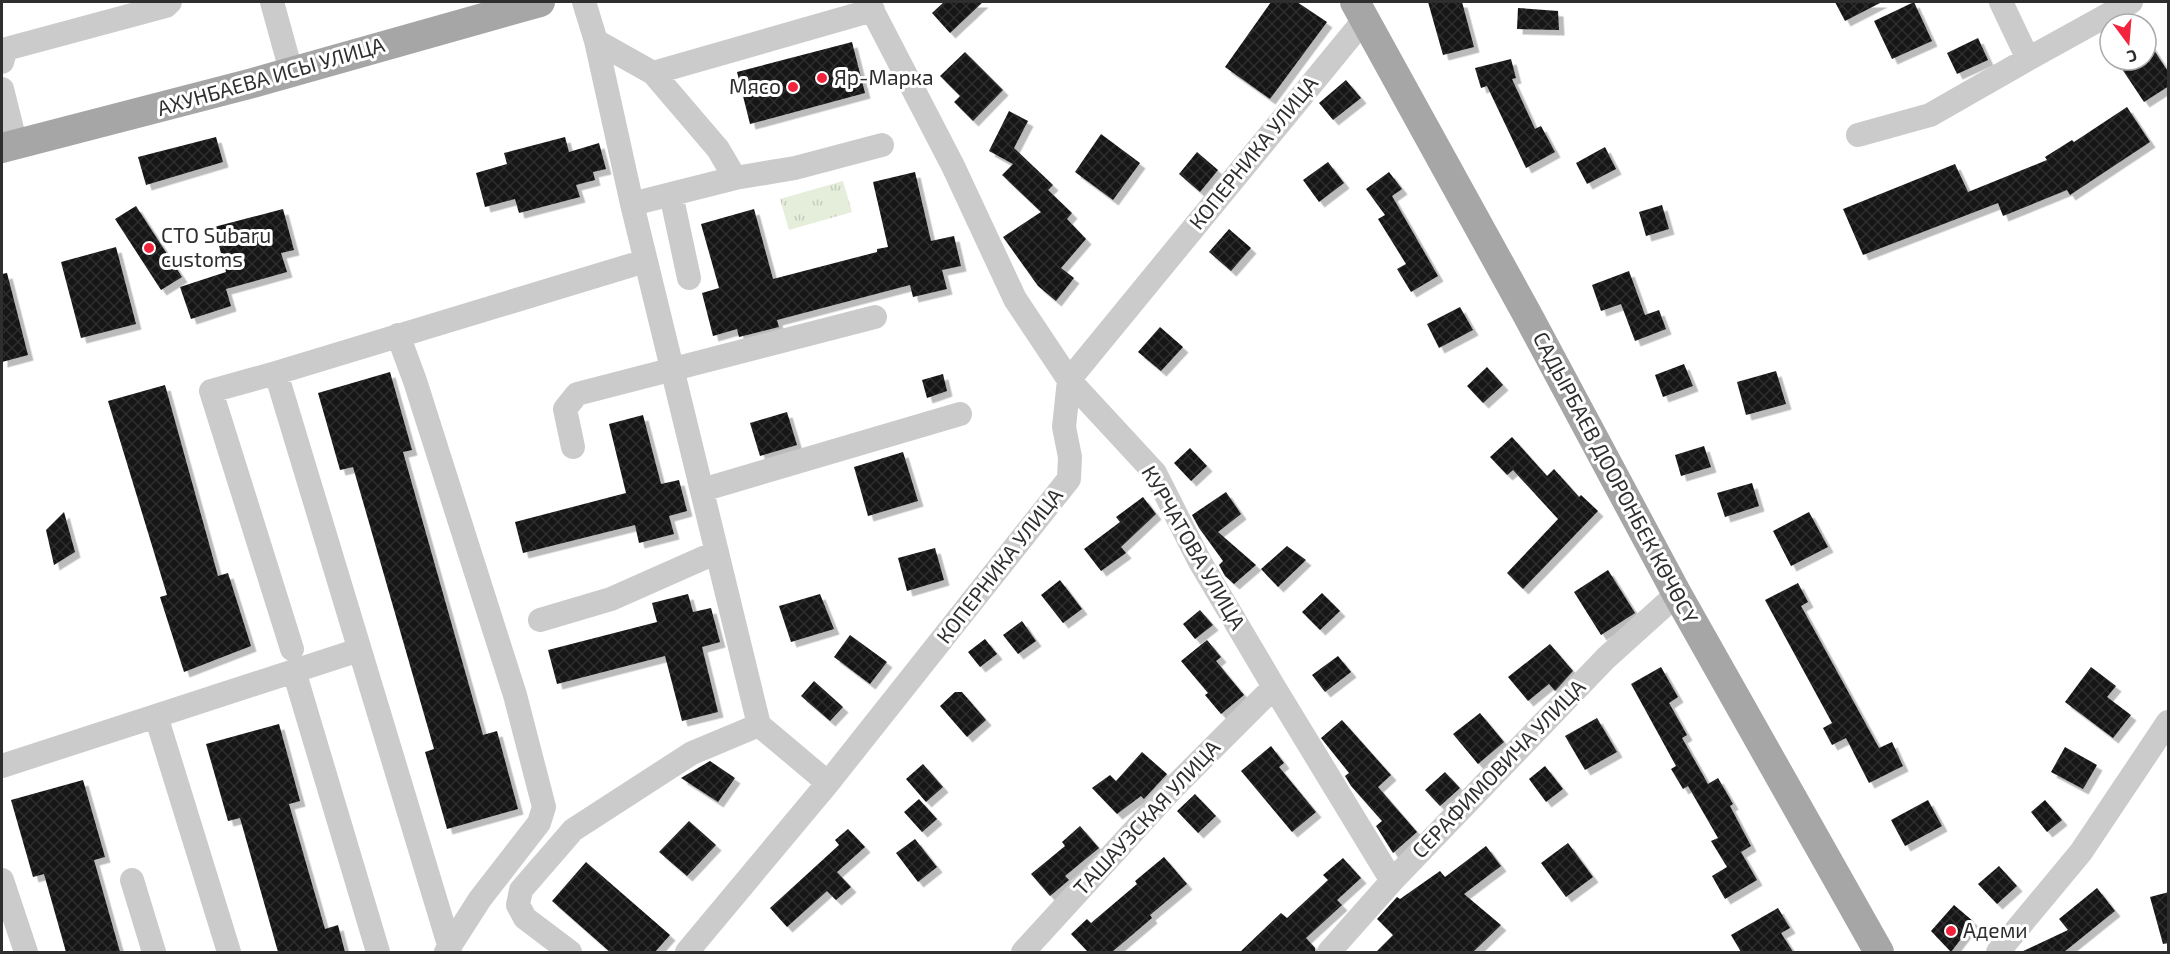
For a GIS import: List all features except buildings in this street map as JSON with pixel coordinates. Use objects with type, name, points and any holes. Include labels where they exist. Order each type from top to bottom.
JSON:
[{"type":"main road","name":"АХУНБАЕВА ИСЫ УЛИЦА","points":[[9,147],[540,2]]},
{"type":"main road","name":"САДЫРБАЕВ ДООРОНБЕК КӨЧӨСҮ","points":[[1359,11],[1527,314],[1677,594],[1879,952]]},
{"type":"street","points":[[3,49],[166,6],[170,2]]},
{"type":"street","points":[[272,2],[291,71]]},
{"type":"street","points":[[584,2],[596,41],[632,204],[759,725],[828,783]]},
{"type":"street","points":[[2001,2],[2028,59]]},
{"type":"street","points":[[1858,135],[1930,115],[2131,2]]},
{"type":"street","points":[[653,73],[870,6]]},
{"type":"street","name":"КУРЧАТОВА УЛИЦА","points":[[870,6],[953,166],[1015,299],[1069,380],[1155,474],[1200,562],[1392,881]]},
{"type":"street","name":"КОПЕРНИКА УЛИЦА","points":[[687,952],[828,783],[1068,479],[1070,457],[1064,427],[1069,380],[1359,11]]},
{"type":"street","points":[[596,41],[653,73],[718,149],[735,178]]},
{"type":"street","points":[[2,88],[9,147]]},
{"type":"street","points":[[632,204],[735,178],[795,168],[882,145]]},
{"type":"street","points":[[671,194],[689,278]]},
{"type":"street","points":[[378,952],[293,660],[211,391],[632,265]]},
{"type":"street","points":[[573,447],[565,409],[577,394],[875,317]]},
{"type":"street","points":[[398,335],[415,381],[514,695],[544,807],[539,823],[480,899],[448,950]]},
{"type":"street","points":[[276,373],[448,950]]},
{"type":"street","points":[[702,490],[960,414]]},
{"type":"street","points":[[540,620],[611,599],[717,552]]},
{"type":"street","name":"СЕРАФИМОВИЧА УЛИЦА","points":[[1329,952],[1392,881],[1606,658],[1677,594]]},
{"type":"street","points":[[2,766],[156,717],[293,660],[359,650]]},
{"type":"street","name":"ТАШАУЗСКАЯ УЛИЦА","points":[[1023,952],[1175,786],[1274,687]]},
{"type":"street","points":[[156,717],[229,952]]},
{"type":"street","points":[[1998,952],[2081,852],[2169,722]]},
{"type":"street","points":[[570,952],[525,918],[518,905],[521,890],[573,830],[692,753],[759,725]]},
{"type":"street","points":[[2,880],[26,952]]},
{"type":"street","points":[[132,880],[154,952]]},
{"type":"green space","points":[[843,181],[852,212],[789,230],[780,199]]},
{"type":"place","name":"Яр-Марка","points":[[822,78]]},
{"type":"place","name":"Мясо","points":[[793,87]]},
{"type":"place","name":"СТО Subaru customs","points":[[149,248]]},
{"type":"place","name":"Адеми","points":[[1951,931]]}]
